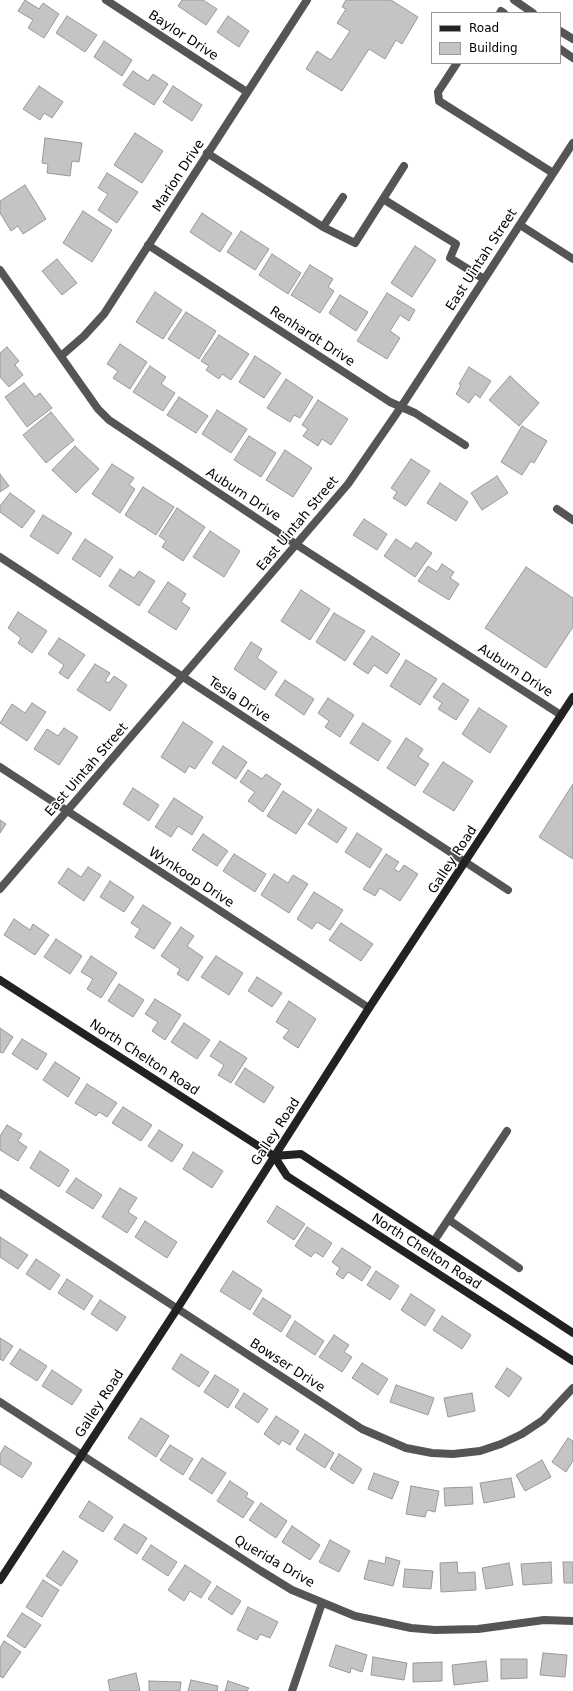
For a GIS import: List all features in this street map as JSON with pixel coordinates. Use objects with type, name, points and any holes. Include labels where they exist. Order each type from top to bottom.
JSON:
[{"type":"main road","name":"Galley Road","points":[[0,1580],[177,1309],[369,1008],[573,697]]},
{"type":"main road","name":"North Chelton Road","points":[[0,980],[274,1156],[287,1176],[573,1361]]},
{"type":"main road","name":"North Chelton Road","points":[[274,1156],[301,1154],[573,1333]]},
{"type":"street","name":"Baylor Drive","points":[[106,0],[247,92]]},
{"type":"street","name":"Marion Drive","points":[[61,356],[84,336],[101,318],[307,0]]},
{"type":"street","points":[[514,0],[532,12]]},
{"type":"street","points":[[561,32],[573,39]]},
{"type":"street","points":[[561,50],[573,58]]},
{"type":"street","points":[[456,64],[438,92],[439,101],[553,173]]},
{"type":"street","name":"East Uintah Street","points":[[0,890],[358,472],[573,143]]},
{"type":"street","points":[[207,153],[323,227],[355,243],[404,166]]},
{"type":"street","points":[[323,227],[343,197]]},
{"type":"street","points":[[383,199],[456,244],[450,258],[484,279]]},
{"type":"street","points":[[520,224],[573,259]]},
{"type":"street","name":"Renhardt Drive","points":[[148,245],[390,402],[415,413],[465,445]]},
{"type":"street","name":"Auburn Drive","points":[[0,270],[98,409],[109,420],[297,545],[561,715]]},
{"type":"street","points":[[557,509],[573,520]]},
{"type":"street","name":"Tesla Drive","points":[[0,556],[183,678],[508,890]]},
{"type":"street","name":"Wynkoop Drive","points":[[0,767],[369,1008]]},
{"type":"street","points":[[434,1241],[507,1131]]},
{"type":"street","name":"Bowser Drive","points":[[0,1193],[362,1429],[384,1440],[406,1448],[432,1453],[453,1454],[480,1451],[501,1444],[522,1434],[543,1420],[573,1388]]},
{"type":"street","points":[[449,1220],[519,1268]]},
{"type":"street","name":"Querida Drive","points":[[0,1402],[292,1590],[355,1616],[411,1628],[478,1630],[544,1620],[573,1621]]},
{"type":"street","points":[[292,1691],[322,1603]]},
{"type":"building","points":[[25,0],[39,9],[43,3],[59,14],[44,38],[28,28],[33,20],[18,11]]},
{"type":"building","points":[[182,0],[203,0],[217,9],[206,25],[178,6]]},
{"type":"building","points":[[346,0],[391,0],[418,17],[402,44],[396,40],[385,59],[369,49],[342,91],[306,69],[317,51],[331,60],[350,31],[337,23],[346,9],[342,7]]},
{"type":"building","points":[[67,16],[97,35],[85,52],[56,33]]},
{"type":"building","points":[[228,16],[249,31],[239,47],[217,32]]},
{"type":"building","points":[[104,41],[132,60],[122,76],[94,57]]},
{"type":"building","points":[[133,71],[148,81],[153,74],[168,84],[154,105],[123,85]]},
{"type":"building","points":[[39,86],[63,102],[52,118],[44,113],[40,120],[23,109]]},
{"type":"building","points":[[173,86],[202,105],[192,121],[163,102]]},
{"type":"building","points":[[135,133],[163,151],[142,183],[114,165]]},
{"type":"building","points":[[45,138],[82,143],[79,162],[72,161],[70,176],[47,173],[48,164],[42,163]]},
{"type":"building","points":[[107,173],[138,192],[117,223],[98,210],[108,194],[98,188]]},
{"type":"building","points":[[25,185],[46,219],[23,234],[18,226],[11,231],[0,213],[0,201]]},
{"type":"building","points":[[83,211],[112,230],[92,262],[63,243]]},
{"type":"building","points":[[202,213],[232,233],[220,252],[190,232]]},
{"type":"building","points":[[241,231],[269,249],[255,270],[227,252]]},
{"type":"building","points":[[415,246],[436,260],[412,297],[391,283]]},
{"type":"building","points":[[272,254],[301,273],[288,294],[259,275]]},
{"type":"building","points":[[57,259],[77,283],[62,295],[42,271]]},
{"type":"building","points":[[310,265],[333,279],[328,287],[334,291],[320,313],[291,295]]},
{"type":"building","points":[[155,292],[182,310],[163,339],[136,322]]},
{"type":"building","points":[[387,293],[415,310],[409,321],[400,315],[390,331],[400,338],[387,359],[357,341]]},
{"type":"building","points":[[340,295],[368,312],[356,331],[329,313]]},
{"type":"building","points":[[186,312],[216,331],[199,359],[168,339]]},
{"type":"building","points":[[219,335],[249,354],[231,380],[222,374],[219,379],[206,370],[209,366],[201,361]]},
{"type":"building","points":[[120,344],[147,362],[130,389],[113,378],[118,371],[107,364]]},
{"type":"building","points":[[7,347],[19,361],[15,365],[23,375],[9,387],[0,377],[0,353]]},
{"type":"building","points":[[255,356],[281,373],[264,398],[239,382]]},
{"type":"building","points":[[150,366],[166,377],[161,384],[175,393],[163,411],[133,392]]},
{"type":"building","points":[[469,367],[491,381],[480,398],[475,394],[469,403],[456,394],[461,385],[459,384]]},
{"type":"building","points":[[510,376],[539,403],[519,426],[489,400]]},
{"type":"building","points":[[286,379],[313,397],[300,418],[294,415],[290,422],[267,408]]},
{"type":"building","points":[[24,383],[35,397],[40,393],[52,408],[27,427],[5,397]]},
{"type":"building","points":[[179,397],[208,416],[196,433],[167,415]]},
{"type":"building","points":[[318,400],[348,419],[331,445],[322,439],[318,446],[303,436],[308,429],[302,425]]},
{"type":"building","points":[[217,410],[247,429],[231,453],[202,434]]},
{"type":"building","points":[[51,412],[74,440],[46,463],[23,435]]},
{"type":"building","points":[[522,426],[547,441],[534,463],[531,461],[522,475],[501,462]]},
{"type":"building","points":[[249,436],[276,453],[261,477],[234,460]]},
{"type":"building","points":[[75,446],[99,469],[76,493],[52,470]]},
{"type":"building","points":[[285,450],[312,468],[293,497],[266,480]]},
{"type":"building","points":[[411,459],[430,471],[406,506],[393,498],[397,492],[391,488]]},
{"type":"building","points":[[112,464],[134,478],[129,485],[135,489],[120,513],[92,494]]},
{"type":"building","points":[[0,474],[9,486],[0,492]]},
{"type":"building","points":[[497,476],[508,493],[482,510],[471,493]]},
{"type":"building","points":[[440,483],[468,502],[456,521],[427,503]]},
{"type":"building","points":[[143,487],[174,507],[156,535],[125,515]]},
{"type":"building","points":[[10,493],[35,511],[22,528],[0,512],[0,506]]},
{"type":"building","points":[[177,508],[205,527],[183,561],[162,547],[166,541],[159,536]]},
{"type":"building","points":[[43,515],[72,533],[58,554],[30,536]]},
{"type":"building","points":[[364,519],[387,534],[377,550],[353,535]]},
{"type":"building","points":[[210,531],[240,551],[224,577],[193,557]]},
{"type":"building","points":[[85,539],[113,557],[100,577],[72,559]]},
{"type":"building","points":[[396,539],[411,549],[416,542],[432,553],[415,577],[384,556]]},
{"type":"building","points":[[442,564],[454,572],[450,578],[459,584],[449,600],[418,581],[428,566],[437,572]]},
{"type":"building","points":[[526,567],[573,598],[573,627],[546,668],[485,628]]},
{"type":"building","points":[[120,569],[134,578],[139,571],[155,581],[139,606],[109,586]]},
{"type":"building","points":[[168,582],[186,594],[181,602],[190,608],[176,630],[148,612]]},
{"type":"building","points":[[301,590],[330,609],[310,640],[281,621]]},
{"type":"building","points":[[18,612],[47,631],[32,653],[18,643],[21,638],[8,628]]},
{"type":"building","points":[[334,613],[365,631],[345,661],[316,642]]},
{"type":"building","points":[[372,636],[400,654],[387,674],[374,665],[368,674],[353,664]]},
{"type":"building","points":[[59,638],[85,655],[68,679],[59,673],[64,665],[48,654]]},
{"type":"building","points":[[251,642],[262,649],[257,658],[277,672],[265,690],[234,669]]},
{"type":"building","points":[[406,660],[437,679],[420,705],[390,686]]},
{"type":"building","points":[[95,664],[110,673],[105,681],[109,683],[114,676],[127,685],[110,711],[77,690]]},
{"type":"building","points":[[285,680],[314,699],[304,715],[275,695]]},
{"type":"building","points":[[443,683],[469,700],[456,720],[438,709],[442,703],[433,697]]},
{"type":"building","points":[[328,698],[354,715],[340,737],[325,727],[329,721],[318,713]]},
{"type":"building","points":[[32,703],[46,712],[27,741],[0,723],[12,704],[25,713]]},
{"type":"building","points":[[479,708],[507,726],[490,753],[462,734]]},
{"type":"building","points":[[183,722],[213,742],[195,769],[189,766],[185,773],[161,757]]},
{"type":"building","points":[[363,723],[391,741],[378,761],[350,743]]},
{"type":"building","points":[[64,728],[78,737],[59,765],[34,749],[47,729],[58,736]]},
{"type":"building","points":[[406,738],[423,749],[418,757],[429,764],[415,786],[387,768]]},
{"type":"building","points":[[223,746],[247,762],[236,779],[212,763]]},
{"type":"building","points":[[443,762],[473,781],[454,811],[423,792]]},
{"type":"building","points":[[248,770],[262,779],[266,774],[281,784],[263,812],[248,801],[255,792],[240,782]]},
{"type":"building","points":[[573,784],[573,859],[539,837]]},
{"type":"building","points":[[133,788],[159,805],[149,821],[123,804]]},
{"type":"building","points":[[283,791],[312,810],[296,834],[267,816]]},
{"type":"building","points":[[174,798],[203,817],[192,835],[178,826],[171,837],[155,827]]},
{"type":"building","points":[[318,809],[347,828],[337,843],[308,824]]},
{"type":"building","points":[[0,820],[6,824],[0,833]]},
{"type":"building","points":[[357,833],[382,849],[370,868],[345,852]]},
{"type":"building","points":[[203,834],[228,851],[217,866],[192,850]]},
{"type":"building","points":[[234,854],[266,874],[255,892],[223,871]]},
{"type":"building","points":[[386,854],[399,862],[394,869],[399,872],[404,865],[418,874],[400,901],[380,888],[375,896],[363,889]]},
{"type":"building","points":[[88,867],[101,875],[84,901],[58,883],[68,868],[81,877]]},
{"type":"building","points":[[274,874],[288,883],[293,875],[308,884],[289,913],[261,895]]},
{"type":"building","points":[[110,881],[134,897],[124,912],[100,897]]},
{"type":"building","points":[[314,892],[343,910],[330,930],[317,922],[312,929],[297,919]]},
{"type":"building","points":[[143,905],[171,923],[154,949],[135,937],[140,929],[131,923]]},
{"type":"building","points":[[14,919],[30,930],[33,924],[49,935],[35,955],[4,935]]},
{"type":"building","points":[[341,923],[373,944],[361,961],[329,940]]},
{"type":"building","points":[[181,927],[194,936],[187,946],[203,957],[188,981],[177,974],[180,969],[161,956]]},
{"type":"building","points":[[56,939],[82,956],[70,974],[44,957]]},
{"type":"building","points":[[91,956],[117,973],[101,998],[87,989],[93,979],[81,972]]},
{"type":"building","points":[[216,956],[243,973],[229,995],[201,977]]},
{"type":"building","points":[[257,977],[282,993],[272,1007],[248,991]]},
{"type":"building","points":[[119,984],[144,1000],[133,1017],[108,1001]]},
{"type":"building","points":[[155,999],[181,1015],[165,1040],[152,1031],[158,1022],[145,1014]]},
{"type":"building","points":[[289,1001],[316,1019],[298,1048],[283,1038],[289,1030],[276,1022]]},
{"type":"building","points":[[184,1023],[210,1040],[197,1059],[171,1042]]},
{"type":"building","points":[[0,1028],[13,1037],[3,1053],[0,1052]]},
{"type":"building","points":[[22,1039],[47,1054],[37,1070],[12,1054]]},
{"type":"building","points":[[220,1041],[247,1058],[231,1083],[218,1075],[224,1065],[210,1056]]},
{"type":"building","points":[[55,1062],[80,1078],[68,1097],[43,1080]]},
{"type":"building","points":[[245,1068],[274,1087],[264,1103],[235,1084]]},
{"type":"building","points":[[87,1084],[117,1103],[107,1117],[99,1112],[96,1116],[75,1103]]},
{"type":"building","points":[[123,1107],[152,1125],[141,1141],[112,1123]]},
{"type":"building","points":[[7,1125],[22,1134],[18,1141],[27,1147],[18,1161],[0,1150],[0,1136]]},
{"type":"building","points":[[159,1130],[183,1145],[172,1162],[148,1146]]},
{"type":"building","points":[[40,1151],[69,1170],[59,1187],[30,1168]]},
{"type":"building","points":[[193,1152],[223,1171],[212,1188],[183,1169]]},
{"type":"building","points":[[76,1178],[102,1195],[93,1209],[66,1192]]},
{"type":"building","points":[[120,1188],[137,1198],[128,1212],[137,1218],[127,1233],[102,1217]]},
{"type":"building","points":[[277,1206],[305,1224],[294,1240],[267,1222]]},
{"type":"building","points":[[145,1221],[177,1242],[167,1258],[135,1237]]},
{"type":"building","points":[[307,1227],[332,1243],[323,1257],[315,1252],[311,1257],[295,1246]]},
{"type":"building","points":[[0,1237],[28,1255],[18,1269],[0,1257]]},
{"type":"building","points":[[342,1248],[371,1267],[362,1281],[348,1272],[343,1279],[336,1274],[340,1268],[332,1262]]},
{"type":"building","points":[[36,1259],[60,1275],[50,1290],[26,1274]]},
{"type":"building","points":[[233,1271],[262,1290],[250,1310],[220,1291]]},
{"type":"building","points":[[376,1271],[399,1286],[390,1300],[367,1285]]},
{"type":"building","points":[[67,1279],[93,1296],[84,1310],[58,1293]]},
{"type":"building","points":[[411,1294],[435,1310],[425,1326],[401,1310]]},
{"type":"building","points":[[263,1298],[291,1316],[281,1332],[253,1314]]},
{"type":"building","points":[[100,1300],[126,1317],[117,1331],[91,1314]]},
{"type":"building","points":[[442,1316],[471,1335],[462,1349],[433,1330]]},
{"type":"building","points":[[295,1321],[324,1341],[315,1355],[286,1336]]},
{"type":"building","points":[[334,1335],[349,1345],[344,1352],[352,1357],[342,1372],[319,1357]]},
{"type":"building","points":[[0,1338],[13,1346],[3,1361],[0,1359]]},
{"type":"building","points":[[20,1349],[47,1366],[37,1381],[10,1364]]},
{"type":"building","points":[[181,1354],[209,1372],[199,1387],[172,1369]]},
{"type":"building","points":[[362,1363],[388,1379],[378,1395],[352,1378]]},
{"type":"building","points":[[507,1368],[522,1378],[509,1397],[495,1387]]},
{"type":"building","points":[[52,1370],[82,1390],[72,1405],[42,1386]]},
{"type":"building","points":[[215,1375],[239,1390],[228,1408],[204,1392]]},
{"type":"building","points":[[396,1385],[434,1398],[428,1415],[390,1402]]},
{"type":"building","points":[[244,1393],[268,1409],[258,1423],[235,1407]]},
{"type":"building","points":[[472,1393],[475,1411],[448,1417],[444,1398]]},
{"type":"building","points":[[276,1416],[299,1431],[290,1445],[282,1440],[279,1445],[264,1434]]},
{"type":"building","points":[[141,1418],[169,1436],[156,1457],[128,1438]]},
{"type":"building","points":[[305,1434],[334,1453],[325,1468],[296,1449]]},
{"type":"building","points":[[568,1438],[573,1441],[573,1461],[566,1472],[552,1462]]},
{"type":"building","points":[[170,1445],[193,1459],[183,1475],[160,1460]]},
{"type":"building","points":[[5,1446],[32,1463],[22,1478],[0,1464],[0,1454]]},
{"type":"building","points":[[339,1454],[362,1469],[353,1484],[330,1469]]},
{"type":"building","points":[[202,1458],[226,1473],[212,1494],[189,1479]]},
{"type":"building","points":[[542,1460],[551,1477],[525,1491],[516,1475]]},
{"type":"building","points":[[374,1473],[399,1482],[392,1499],[368,1489]]},
{"type":"building","points":[[511,1478],[515,1497],[484,1503],[480,1483]]},
{"type":"building","points":[[230,1481],[248,1493],[246,1497],[254,1502],[243,1518],[217,1501]]},
{"type":"building","points":[[411,1486],[439,1491],[435,1512],[427,1510],[425,1517],[406,1514]]},
{"type":"building","points":[[472,1487],[473,1504],[445,1506],[444,1488]]},
{"type":"building","points":[[89,1501],[113,1517],[103,1532],[79,1517]]},
{"type":"building","points":[[261,1503],[287,1521],[276,1538],[249,1520]]},
{"type":"building","points":[[124,1524],[147,1538],[137,1554],[114,1539]]},
{"type":"building","points":[[292,1526],[320,1545],[310,1560],[282,1542]]},
{"type":"building","points":[[330,1540],[350,1551],[339,1572],[319,1562]]},
{"type":"building","points":[[151,1545],[177,1562],[168,1576],[142,1559]]},
{"type":"building","points":[[63,1551],[78,1561],[61,1586],[46,1576]]},
{"type":"building","points":[[386,1557],[400,1561],[393,1586],[364,1579],[369,1560],[385,1564]]},
{"type":"building","points":[[457,1562],[458,1573],[475,1572],[476,1590],[441,1592],[440,1563]]},
{"type":"building","points":[[551,1562],[552,1583],[523,1585],[521,1564]]},
{"type":"building","points":[[563,1562],[573,1562],[573,1583],[564,1583]]},
{"type":"building","points":[[509,1563],[513,1585],[486,1589],[482,1568]]},
{"type":"building","points":[[185,1565],[211,1582],[201,1598],[190,1591],[184,1601],[168,1590]]},
{"type":"building","points":[[405,1569],[433,1571],[431,1589],[403,1587]]},
{"type":"building","points":[[43,1580],[59,1590],[42,1617],[26,1607]]},
{"type":"building","points":[[217,1586],[241,1601],[232,1615],[208,1599]]},
{"type":"building","points":[[248,1607],[278,1622],[270,1638],[260,1634],[257,1640],[237,1630]]},
{"type":"building","points":[[22,1613],[41,1625],[25,1648],[7,1636]]},
{"type":"building","points":[[4,1641],[21,1652],[3,1678],[0,1676],[0,1648]]},
{"type":"building","points":[[336,1645],[367,1655],[362,1672],[351,1668],[350,1673],[329,1666]]},
{"type":"building","points":[[543,1653],[567,1655],[565,1677],[540,1675]]},
{"type":"building","points":[[373,1657],[407,1663],[404,1680],[371,1675]]},
{"type":"building","points":[[501,1659],[527,1659],[527,1678],[501,1679]]},
{"type":"building","points":[[486,1661],[488,1681],[454,1685],[452,1665]]},
{"type":"building","points":[[442,1662],[442,1681],[413,1682],[413,1663]]},
{"type":"building","points":[[136,1673],[140,1691],[110,1691],[108,1680]]},
{"type":"building","points":[[191,1680],[218,1686],[217,1691],[188,1691]]},
{"type":"building","points":[[149,1681],[181,1682],[180,1691],[149,1691]]},
{"type":"building","points":[[228,1681],[249,1688],[247,1691],[225,1691]]}]
